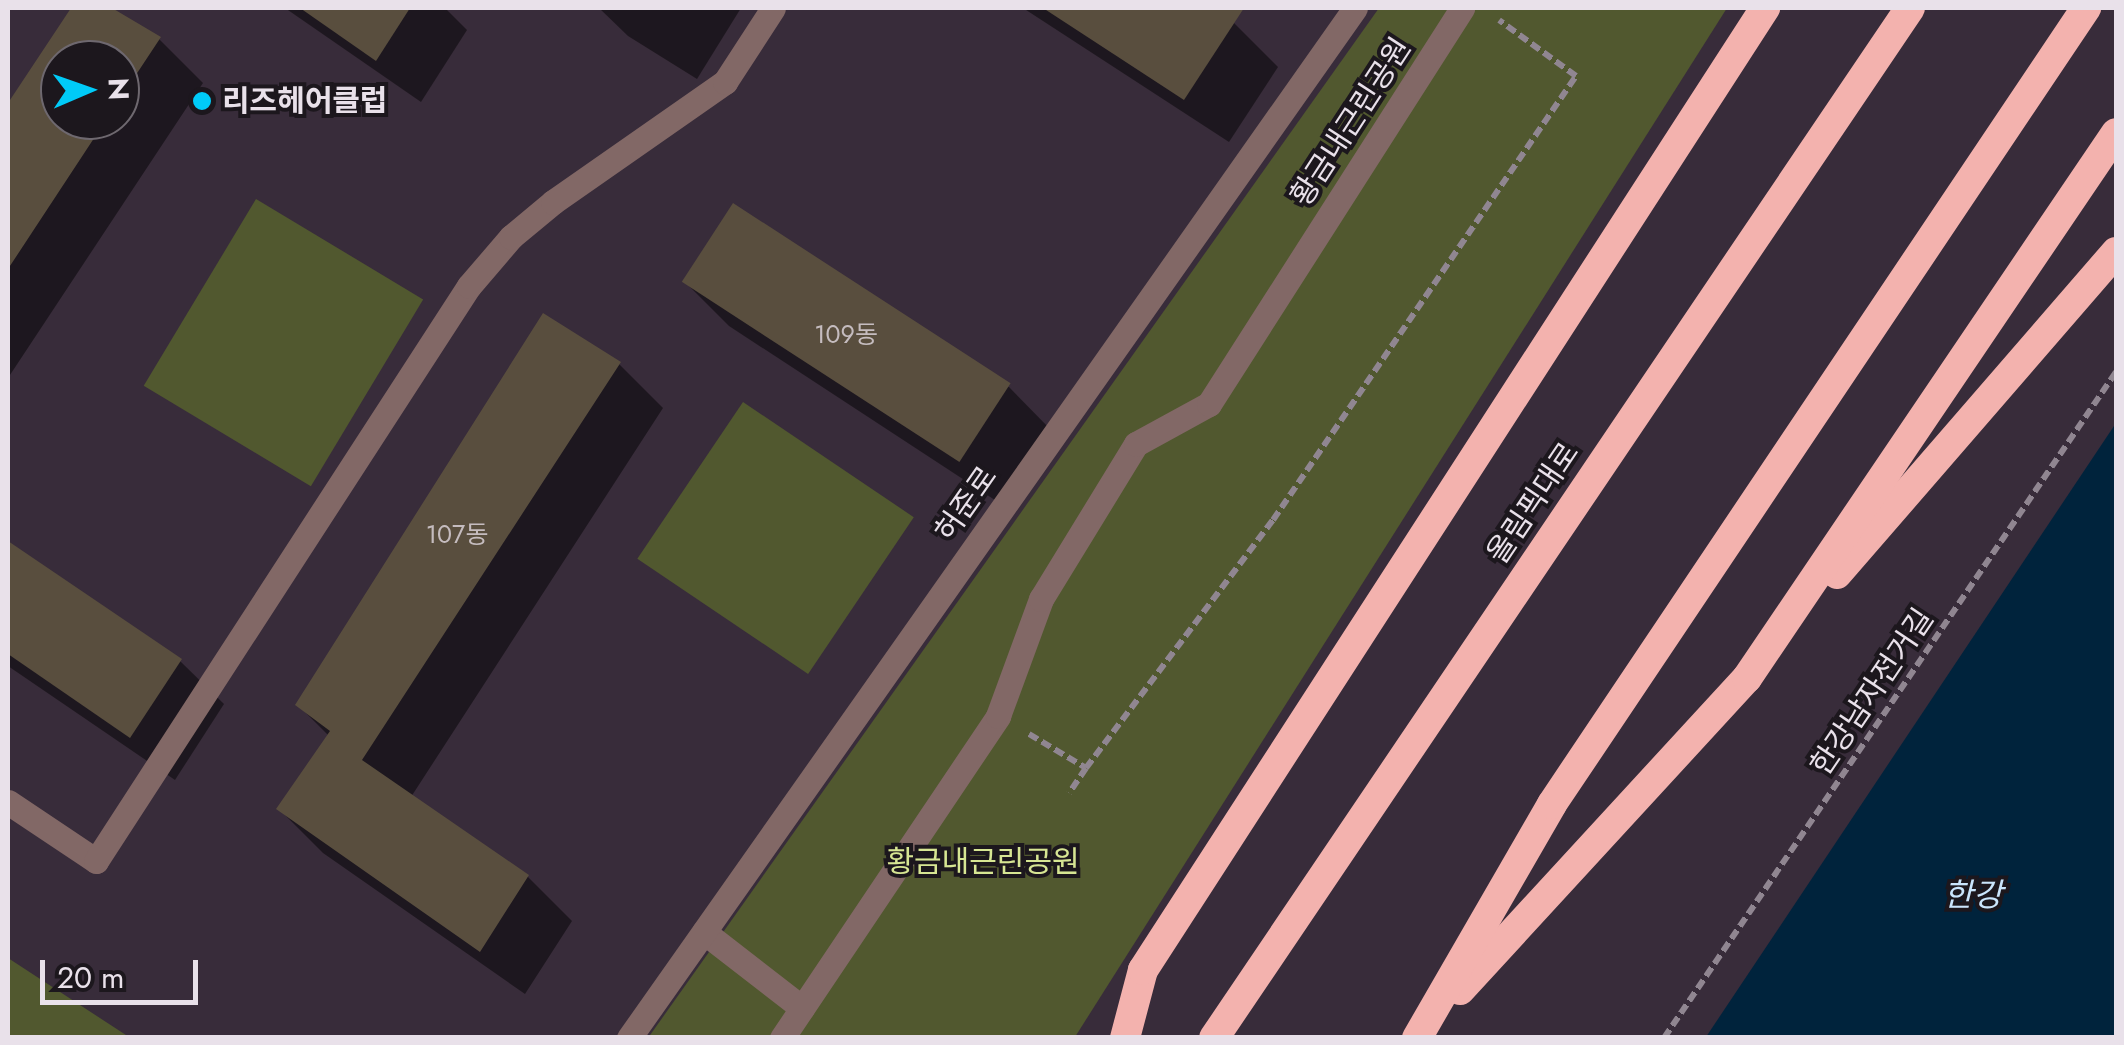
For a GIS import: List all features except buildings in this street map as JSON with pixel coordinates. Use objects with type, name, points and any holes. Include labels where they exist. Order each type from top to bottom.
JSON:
[{"type":"highway","points":[[1125,1038],[1142,970],[1764,8]]},
{"type":"highway","name":"올림픽대로","points":[[1214,1038],[1910,8]]},
{"type":"highway","points":[[1419,1035],[1552,804],[2086,8]]},
{"type":"highway","points":[[1746,678],[2116,134]]},
{"type":"highway","points":[[1419,1035],[1746,678],[2106,263]]},
{"type":"street","points":[[8,802],[96,861],[469,286],[511,237],[552,202],[725,82],[772,8]]},
{"type":"street","name":"허준로","points":[[629,1038],[1355,8]]},
{"type":"street","name":"황금내근린공원","points":[[782,1038],[998,716],[1040,598],[1136,444],[1209,404],[1462,8]]},
{"type":"street","points":[[704,932],[802,1008]]},
{"type":"path","points":[[1069,792],[1273,520],[1576,76],[1497,19]]},
{"type":"path","name":"한강남자전거길","points":[[1664,1038],[2116,372]]},
{"type":"path","points":[[998,716],[1086,768]]},
{"type":"green space","name":"황금내근린공원","points":[[1379,8],[1727,8],[1075,1037],[648,1038]]},
{"type":"green space","points":[[256,199],[423,299],[311,486],[144,386]]},
{"type":"green space","points":[[743,402],[914,517],[808,674],[637,559]]},
{"type":"green space","points":[[8,958],[129,1037],[8,1037]]},
{"type":"water","name":"한강","points":[[2116,423],[2116,1037],[1706,1037]]},
{"type":"place","name":"리즈헤어클럽","points":[[202,101]]}]
